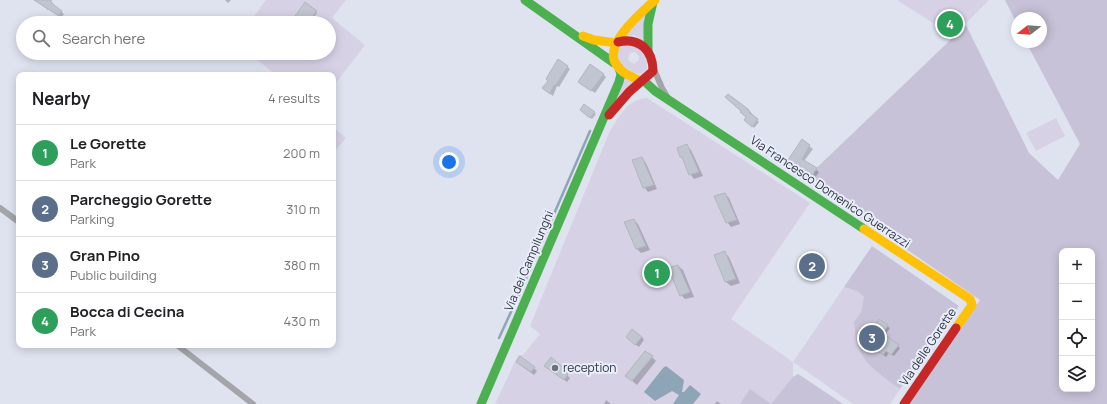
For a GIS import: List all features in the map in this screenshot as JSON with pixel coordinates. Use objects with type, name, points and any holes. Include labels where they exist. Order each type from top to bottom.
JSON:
[{"type":"street","points":[[526,0],[574,33],[616,65],[642,80],[653,72],[653,66],[648,51],[648,24],[654,1]]},
{"type":"street","points":[[616,65],[613,49],[617,42],[645,8],[654,1]]},
{"type":"street","points":[[607,41],[624,32]]},
{"type":"street","points":[[574,33],[594,40],[617,42],[630,39],[636,41],[648,51]]},
{"type":"street","name":"Via dei Campilunghi","points":[[481,404],[619,82],[621,74],[616,65]]},
{"type":"street","name":"Via Francesco Domenico Guerrazzi","points":[[653,66],[662,88],[672,102]]},
{"type":"street","name":"Via dei Campilunghi","points":[[600,127],[616,105],[642,80]]},
{"type":"street","name":"Via Francesco Domenico Guerrazzi","points":[[642,80],[655,91],[970,299],[972,305]]},
{"type":"street","points":[[0,208],[16,220]]},
{"type":"street","name":"Via delle Gorette","points":[[904,404],[972,305]]},
{"type":"street","points":[[181,348],[253,404]]},
{"type":"shaded area","points":[[266,0],[346,0],[334,16],[254,16]]},
{"type":"shaded area","points":[[897,0],[989,0],[953,36]]},
{"type":"shaded area","points":[[1005,0],[1107,0],[1107,404],[908,404],[980,300],[805,179],[966,25],[1029,153],[1058,180],[1080,144],[1029,48],[1047,48],[1047,12],[1011,12]]},
{"type":"shaded area","points":[[646,12],[643,41],[635,35],[626,36]]},
{"type":"shaded area","points":[[336,21],[365,45],[336,83],[336,72],[272,72],[258,60],[336,60]]},
{"type":"shaded area","points":[[635,44],[647,59],[647,69],[641,74],[634,73],[619,63],[616,51],[624,45]],"holes":[[[635,52],[639,56],[639,60],[634,64],[628,60],[630,53]]]},
{"type":"shaded area","points":[[625,76],[635,82],[613,102]]},
{"type":"shaded area","points":[[647,98],[810,203],[731,319],[793,362],[793,377],[798,374],[843,404],[495,404],[518,355],[523,355],[540,334],[530,326],[609,133],[620,115],[629,105],[640,99]]},
{"type":"shaded area","points":[[1056,118],[1065,136],[1036,151],[1026,133]]},
{"type":"shaded area","points":[[336,130],[346,138],[336,150]]},
{"type":"shaded area","points":[[872,246],[959,306],[900,389],[873,369],[862,354],[855,335],[854,322],[861,312],[864,297],[857,291],[844,287]]},
{"type":"shaded area","points":[[844,287],[857,291],[864,297],[861,312],[854,322],[863,355],[873,368],[900,389],[890,404],[853,404],[793,362]]},
{"type":"shaded area","points":[[798,374],[843,404],[771,404],[793,377]]},
{"type":"shaded area","points":[[750,389],[771,404],[740,404]]},
{"type":"water","points":[[666,366],[684,380],[682,392],[684,392],[690,385],[701,394],[693,404],[673,404],[679,395],[672,391],[655,401],[644,392]]},
{"type":"building","points":[[34,0],[52,0],[50,2],[62,11],[59,16]]},
{"type":"building","points":[[305,2],[317,11],[313,16],[295,16]]},
{"type":"building","points":[[558,59],[568,66],[556,85],[554,85],[550,94],[542,88],[548,81],[546,79]]},
{"type":"building","points":[[590,64],[604,74],[591,91],[578,82]]},
{"type":"building","points":[[728,94],[748,109],[750,113],[758,119],[752,127],[744,120],[746,117],[740,112],[741,111],[725,97]]},
{"type":"building","points":[[584,104],[595,112],[590,118],[580,110]]},
{"type":"building","points":[[802,139],[810,145],[802,159],[817,168],[810,179],[786,163]]},
{"type":"building","points":[[687,144],[699,172],[689,175],[677,148]]},
{"type":"building","points":[[642,157],[654,185],[643,188],[632,160]]},
{"type":"building","points":[[725,193],[737,220],[726,223],[714,196]]},
{"type":"building","points":[[634,219],[646,246],[636,249],[624,222]]},
{"type":"building","points":[[725,251],[736,279],[725,282],[714,255]]},
{"type":"building","points":[[678,265],[690,292],[680,296],[668,268]]},
{"type":"building","points":[[879,319],[888,325],[883,333],[899,345],[891,355],[886,351],[883,355],[864,341]]},
{"type":"building","points":[[632,329],[642,337],[635,345],[626,337]]},
{"type":"building","points":[[645,351],[653,356],[632,381],[625,376]]},
{"type":"building","points":[[520,356],[535,367],[531,372],[516,362]]},
{"type":"building","name":"reception","points":[[551,357],[566,370],[564,372],[568,375],[564,380],[544,366]]},
{"type":"waterway","points":[[524,283],[590,131]]},
{"type":"waterway","points":[[499,338],[522,288]]},
{"type":"traffic: fast","points":[[525,0],[614,63]]},
{"type":"traffic: fast","points":[[648,51],[648,24],[653,2]]},
{"type":"traffic: fast","points":[[481,404],[619,82],[621,74],[619,68]]},
{"type":"traffic: fast","points":[[643,80],[655,91],[864,229]]},
{"type":"traffic: slow","points":[[641,81],[621,70],[616,64],[613,56],[619,38],[634,20],[655,0]]},
{"type":"traffic: slow","points":[[583,36],[594,40],[617,43]]},
{"type":"traffic: slow","points":[[864,229],[970,299],[972,305],[956,328]]},
{"type":"traffic: jam","points":[[609,115],[629,92],[653,71],[650,57],[643,47],[632,41],[618,42]]},
{"type":"traffic: jam","points":[[904,404],[956,328]]},
{"type":"place","name":"Bocca di Cecina","points":[[950,24]]},
{"type":"place","name":"Parcheggio Gorette","points":[[812,266]]},
{"type":"place","name":"Le Gorette","points":[[657,273]]},
{"type":"place","name":"Gran Pino","points":[[872,338]]},
{"type":"place","name":"reception","points":[[555,368]]}]
